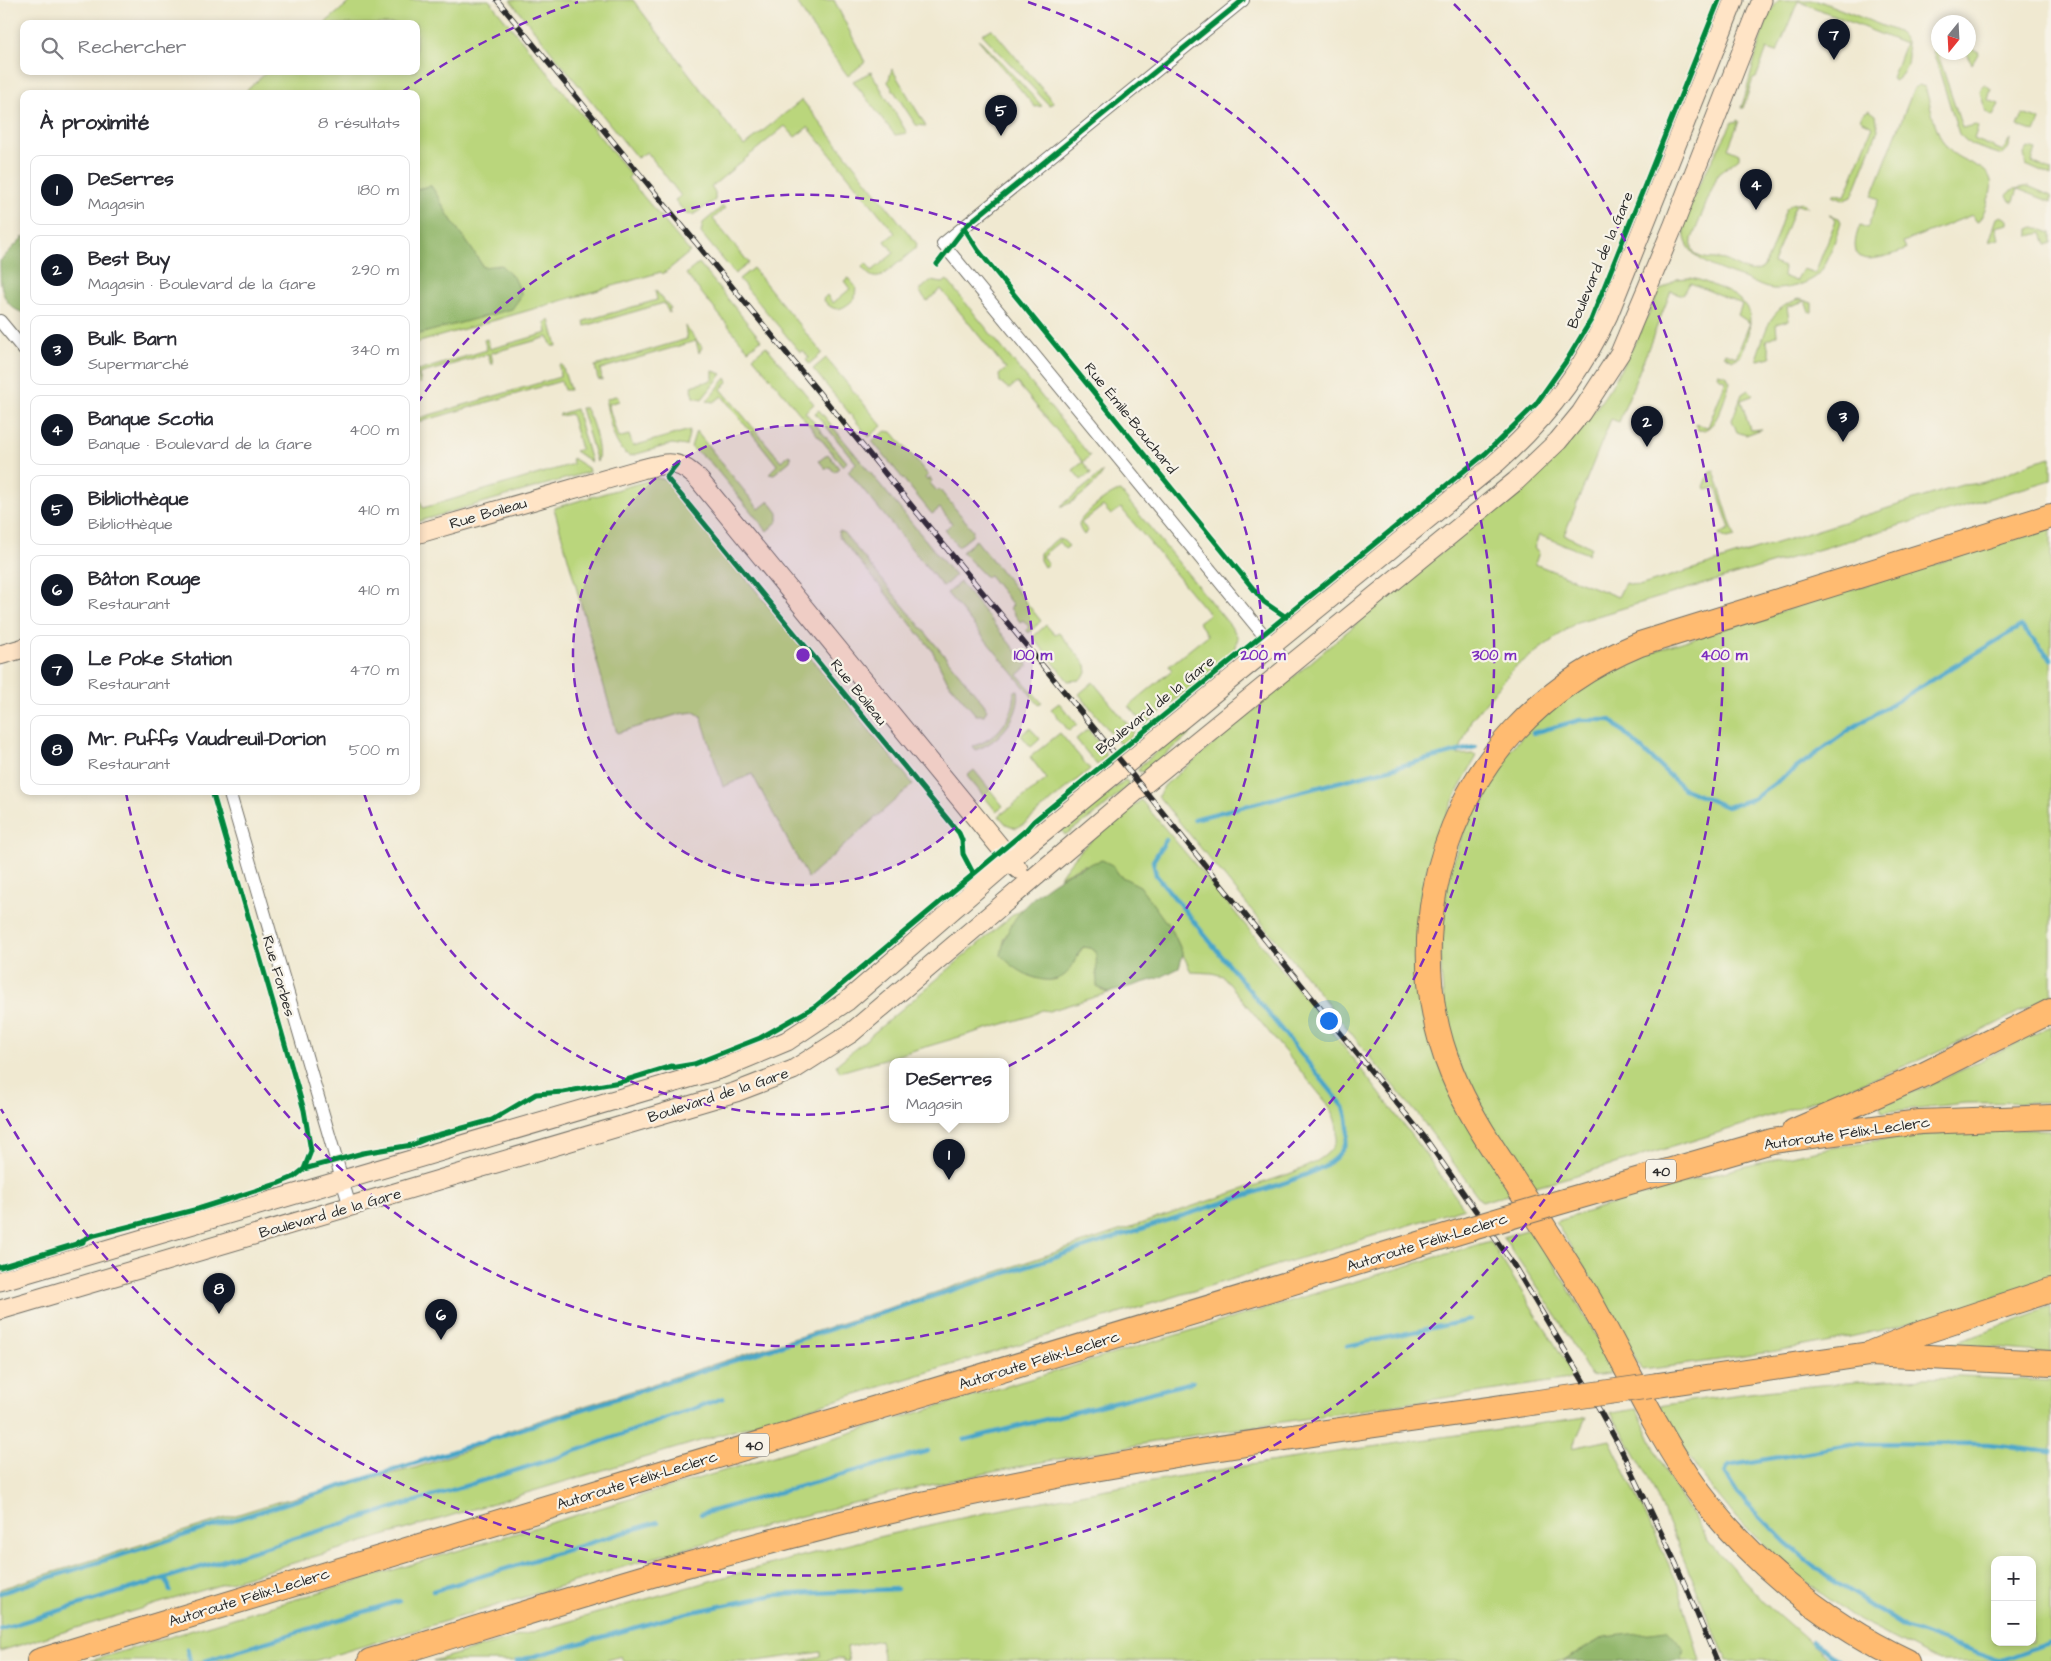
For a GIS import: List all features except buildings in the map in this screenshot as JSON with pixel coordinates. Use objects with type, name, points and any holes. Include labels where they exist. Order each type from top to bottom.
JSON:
[{"type":"highway","points":[[1907,1661],[1846,1627],[1767,1566],[1704,1498],[1672,1452],[1594,1309],[1482,1131],[1459,1090],[1442,1047],[1431,993],[1429,942],[1431,914],[1441,864],[1455,822],[1483,771],[1512,732],[1528,716],[1577,677],[1619,653],[1654,639],[2051,516]]},
{"type":"highway","points":[[1772,1141],[1932,1070],[2051,1011]]},
{"type":"highway","name":"Autoroute Félix-Leclerc","points":[[39,1661],[1469,1229],[1772,1141],[1920,1122],[2051,1117]]},
{"type":"highway","points":[[1869,1354],[1923,1332],[2051,1290]]},
{"type":"highway","points":[[370,1661],[735,1551],[914,1505],[1140,1460],[1869,1354],[2051,1363]]},
{"type":"main road","name":"Boulevard de la Gare","points":[[0,1282],[720,1069],[802,1032],[847,1001],[1010,860],[1496,463],[1524,437],[1559,397],[1584,362],[1608,315],[1734,0]]},
{"type":"main road","name":"Boulevard de la Gare","points":[[0,1310],[692,1106],[763,1083],[793,1070],[851,1033],[1029,881],[1516,481],[1558,441],[1590,400],[1614,364],[1639,313],[1762,0]]},
{"type":"main road","name":"Rue Boileau","points":[[420,533],[642,469],[667,464],[685,466],[712,496],[1029,881]]},
{"type":"main road","points":[[0,655],[20,649]]},
{"type":"street","points":[[1243,0],[943,244],[1289,666]]},
{"type":"street","points":[[0,322],[20,345]]},
{"type":"street","name":"Rue Forbes","points":[[230,795],[350,1207]]},
{"type":"green space","points":[[352,0],[489,0],[631,175],[628,178],[690,252],[663,274],[661,272],[420,342],[420,334],[437,329],[483,267],[431,186],[420,188],[420,90],[247,90],[264,75],[420,75],[420,20],[329,20]]},
{"type":"green space","points":[[510,0],[633,0],[744,146],[802,100],[917,244],[915,249],[882,276],[873,277],[864,270],[862,267],[866,263],[872,271],[894,253],[885,241],[895,233],[808,127],[795,137],[785,126],[711,187],[715,193],[715,200],[693,215],[686,214],[675,200],[681,196],[647,152],[637,158]]},
{"type":"green space","points":[[796,0],[834,0],[865,62],[848,76],[809,23]]},
{"type":"green space","points":[[1779,0],[1817,0],[1898,32],[1903,37],[1908,50],[1907,64],[1904,71],[1894,81],[1892,78],[1905,44],[1798,1],[1777,52],[1767,49],[1756,78],[1753,79],[1743,108],[1741,108],[1762,35],[1767,21]]},
{"type":"green space","points":[[992,29],[1054,103],[1049,105],[982,34]]},
{"type":"green space","points":[[978,39],[983,43],[1042,106],[1035,107]]},
{"type":"green space","points":[[1936,60],[1940,60],[1962,128],[1976,125],[1978,127],[1974,139],[2003,151],[2010,139],[2009,148],[2002,155],[1971,145],[1959,134]]},
{"type":"green space","points":[[892,69],[926,126],[916,125],[888,82]]},
{"type":"green space","points":[[871,72],[907,133],[895,135],[853,81]]},
{"type":"green space","points":[[1985,84],[1991,89],[1988,100],[1999,104],[1993,116],[1986,112],[1980,92]]},
{"type":"green space","points":[[1919,85],[1925,87],[1935,124],[1945,145],[1952,153],[1986,172],[1990,178],[1991,187],[1987,203],[1982,216],[1977,222],[1972,215],[1903,242],[1906,250],[1874,258],[1859,256],[1856,250],[1856,240],[1860,225],[1867,228],[1879,199],[1872,196],[1914,88]]},
{"type":"green space","points":[[1869,110],[1876,115],[1878,130],[1852,197],[1845,200],[1833,195],[1835,193],[1845,196],[1873,126],[1861,120],[1863,114]]},
{"type":"green space","points":[[2023,114],[2040,120],[2035,132],[2018,126]]},
{"type":"green space","points":[[1737,120],[1739,121],[1728,149],[1739,154],[1739,158],[1718,174],[1692,239],[1694,252],[1702,257],[1724,260],[1747,270],[1756,271],[1761,269],[1771,251],[1786,209],[1792,204],[1801,202],[1808,207],[1796,204],[1773,263],[1784,267],[1783,276],[1796,281],[1803,269],[1815,273],[1836,220],[1829,215],[1839,218],[1841,222],[1825,265],[1818,275],[1803,283],[1780,289],[1764,287],[1706,263],[1691,250],[1686,241],[1685,219],[1696,191],[1732,122],[1736,123]]},
{"type":"green space","points":[[2028,148],[2036,150],[2032,162],[2051,170],[2051,176],[2026,165],[2024,154]]},
{"type":"green space","points":[[431,186],[483,267],[501,265],[515,279],[522,295],[512,309],[420,334],[420,188]]},
{"type":"green space","points":[[2028,186],[2051,196],[2051,202],[2018,189],[2014,201],[2010,201],[2007,195],[2011,190]]},
{"type":"green space","points":[[723,206],[725,208],[713,219],[749,263],[735,274],[701,233],[703,223]]},
{"type":"green space","points":[[2001,216],[2008,220],[2008,224],[1996,227],[1999,239],[1989,242],[1997,218]]},
{"type":"green space","points":[[2034,227],[2051,233],[2051,243],[2046,245],[2042,233],[2029,236],[2029,229]]},
{"type":"green space","points":[[20,240],[20,312],[10,305],[3,293],[0,261]]},
{"type":"green space","points":[[699,263],[761,340],[748,350],[686,274]]},
{"type":"green space","points":[[753,268],[822,353],[809,364],[806,360],[809,358],[803,350],[800,352],[739,279]]},
{"type":"green space","points":[[848,278],[856,287],[855,298],[843,308],[831,307],[823,299],[827,295],[833,303],[850,289],[844,281]]},
{"type":"green space","points":[[1689,278],[1732,294],[1741,301],[1746,308],[1750,323],[1738,315],[1742,304],[1690,283],[1683,295],[1671,291],[1619,422],[1611,419],[1564,535],[1591,547],[1588,554],[1539,535],[1534,548],[1539,552],[1535,564],[1618,597],[1625,583],[1639,586],[1962,485],[1986,481],[2051,457],[2051,480],[1577,622],[1514,668],[1471,720],[1458,755],[1472,754],[1477,756],[1452,803],[1432,854],[1424,880],[1417,934],[1419,968],[1511,1193],[1482,1202],[1419,1116],[1158,796],[1165,785],[1463,534],[1518,492],[1552,461],[1593,413],[1611,387],[1638,337],[1659,291],[1677,279]]},
{"type":"green space","points":[[947,280],[1090,456],[1083,462],[1017,383],[1009,389],[1000,382],[999,375],[1006,369],[941,289],[927,301],[919,291],[930,281],[943,283]]},
{"type":"green space","points":[[655,290],[670,307],[669,313],[664,303],[585,326],[584,321],[657,300]]},
{"type":"green space","points":[[1799,299],[1812,303],[1812,312],[1809,312],[1805,301],[1787,307],[1789,320],[1776,324],[1777,335],[1766,340],[1771,357],[1758,360],[1757,356],[1770,321],[1781,308]]},
{"type":"green space","points":[[550,320],[557,346],[552,346],[548,337],[491,353],[493,364],[491,364],[488,354],[420,374],[420,370],[487,350],[484,340],[487,339],[490,349],[547,333],[545,323]]},
{"type":"green space","points":[[1750,324],[1740,357],[1733,360],[1724,355],[1726,353],[1736,357]]},
{"type":"green space","points":[[685,326],[702,347],[699,353],[696,341],[600,369],[602,380],[598,379],[595,366],[687,339]]},
{"type":"green space","points":[[766,346],[814,404],[805,412],[847,462],[843,466],[753,357]]},
{"type":"green space","points":[[826,358],[882,426],[869,437],[813,369]]},
{"type":"green space","points":[[559,365],[562,365],[570,390],[564,390],[561,381],[420,422],[420,418],[560,377]]},
{"type":"green space","points":[[713,371],[722,374],[702,399],[694,397],[691,386],[713,380]]},
{"type":"green space","points":[[1718,373],[1726,375],[1730,382],[1723,404],[1710,426],[1705,430],[1698,430],[1695,424],[1708,427],[1726,381],[1717,376]]},
{"type":"green space","points":[[726,378],[728,382],[721,389],[781,461],[789,455],[791,457],[790,461],[774,474],[769,473],[777,465],[722,396],[714,402],[707,401]]},
{"type":"green space","points":[[1748,390],[1753,394],[1752,396],[1741,400],[1750,430],[1762,429],[1746,435],[1737,432],[1732,420],[1742,394]]},
{"type":"green space","points":[[615,396],[618,397],[619,401],[608,404],[618,438],[629,435],[633,446],[690,430],[686,446],[672,444],[630,456],[624,452],[613,433],[606,403],[607,399]]},
{"type":"green space","points":[[581,408],[585,408],[588,412],[593,426],[598,450],[597,462]]},
{"type":"green space","points":[[576,409],[591,462],[575,451],[581,449],[571,414],[560,416],[560,414]]},
{"type":"green space","points":[[819,410],[955,576],[943,587],[848,471],[856,463],[815,413]]},
{"type":"green space","points":[[696,431],[759,509],[769,501],[778,513],[778,521],[767,531],[710,462],[691,447]]},
{"type":"green space","points":[[886,431],[892,432],[928,475],[925,478],[927,480],[930,478],[932,481],[930,483],[937,491],[939,489],[973,530],[972,536],[958,547],[945,530],[952,523],[940,508],[932,514],[872,441]]},
{"type":"green space","points":[[828,454],[839,468],[834,472],[830,467],[826,469],[819,461]]},
{"type":"green space","points":[[572,458],[588,468],[589,472],[420,521],[420,499],[423,508],[573,464]]},
{"type":"green space","points":[[1083,462],[1091,473],[1081,480],[1073,470]]},
{"type":"green space","points":[[1714,471],[1735,537],[1727,539],[1719,534],[1730,529],[1716,487],[1707,490],[1704,487],[1710,472]]},
{"type":"green space","points":[[1103,472],[1097,482],[1085,493],[1066,505],[1061,506]]},
{"type":"green space","points":[[657,478],[666,480],[913,784],[808,878],[752,774],[723,787],[701,716],[694,712],[679,714],[617,733],[554,508]]},
{"type":"green space","points":[[1120,491],[1233,629],[1238,638],[1233,652],[1145,725],[1129,706],[1172,670],[1169,666],[1208,635],[1198,622],[1209,614],[1121,508],[1111,515],[1103,506],[1081,523],[1088,531],[1083,534],[1079,524],[1085,515],[1104,500]]},
{"type":"green space","points":[[2051,528],[2051,994],[2009,1017],[1922,1059],[1832,1094],[1695,1140],[1532,1187],[1476,1101],[1459,1064],[1453,1046],[1444,1003],[1441,961],[1443,918],[1450,876],[1462,836],[1479,798],[1502,761],[1530,728],[1568,698],[1610,672],[1640,658],[1672,645]]},
{"type":"green space","points":[[839,531],[843,532],[984,704],[987,710],[984,715],[976,715],[948,682],[932,650],[838,535]]},
{"type":"green space","points":[[1057,539],[1063,540],[1069,546],[1065,549],[1059,542],[1042,556],[1048,564],[1044,567],[1040,560],[1040,553]]},
{"type":"green space","points":[[976,540],[1041,621],[1029,633],[1026,630],[1029,627],[1023,620],[1020,622],[1010,608],[1013,605],[989,575],[986,577],[962,552]]},
{"type":"green space","points":[[960,582],[1028,666],[1018,675],[1042,703],[1039,705],[947,593]]},
{"type":"green space","points":[[1046,625],[1055,635],[1059,633],[1086,665],[1087,673],[1079,680],[1068,681],[1033,637]]},
{"type":"green space","points":[[1093,682],[1133,731],[1133,735],[1121,745],[1079,694]]},
{"type":"green space","points":[[1018,690],[1016,709],[1007,727],[992,741],[975,750],[973,746],[990,738],[1003,725],[1012,709],[1014,691]]},
{"type":"green space","points":[[1059,703],[1077,724],[1069,731],[1051,709]]},
{"type":"green space","points":[[1187,727],[1192,732],[1186,738],[1144,772],[1138,771],[1141,765]]},
{"type":"green space","points":[[1030,728],[1040,739],[1031,747],[1021,735]]},
{"type":"green space","points":[[1088,729],[1103,748],[1106,757],[1097,765],[1076,739]]},
{"type":"green space","points":[[1060,733],[1090,769],[1024,824],[1016,828],[1006,824],[999,816],[1047,779],[1030,757]]},
{"type":"green space","points":[[974,770],[1003,806],[996,811],[967,776]]},
{"type":"green space","points":[[1125,780],[1128,782],[1128,786],[1101,810],[1065,835],[1061,830]]},
{"type":"green space","points":[[1141,800],[1266,950],[1347,1052],[1464,1208],[873,1389],[0,1651],[0,1589],[277,1502],[415,1468],[475,1447],[507,1431],[907,1302],[1289,1174],[1325,1156],[1332,1148],[1336,1139],[1337,1129],[1334,1117],[1326,1102],[1223,976],[1212,973],[1191,972],[1173,932],[1140,887],[1120,876],[1112,865],[1083,865],[1060,877],[1087,845]]},
{"type":"green space","points":[[1102,860],[1112,865],[1120,876],[1140,886],[1173,932],[1183,954],[1179,968],[1159,978],[1108,993],[1097,986],[1096,952],[1091,948],[1083,947],[1066,974],[1058,979],[1050,980],[1041,979],[1022,972],[1001,955],[1005,938],[1013,922],[1024,907],[1038,894],[1069,873]]},
{"type":"green space","points":[[1023,908],[1003,940],[1029,976],[1046,980],[1056,979],[1067,973],[1083,947],[1091,948],[1096,952],[1098,963],[1096,975],[1101,990],[1108,993],[1049,1011],[1042,1010],[1031,1016],[840,1072],[836,1065]]},
{"type":"green space","points":[[2051,1026],[2051,1102],[1965,1103],[1883,1112],[1881,1105],[1935,1083]]},
{"type":"green space","points":[[1986,1130],[2051,1130],[2051,1277],[2002,1296],[1952,1312],[1850,1337],[1798,1347],[1642,1370],[1593,1281],[1555,1222],[1738,1168],[1799,1154],[1860,1143],[1922,1135]]},
{"type":"green space","points":[[1533,1228],[1618,1373],[1591,1376],[1554,1312],[1503,1237]]},
{"type":"green space","points":[[1490,1241],[1576,1378],[1182,1437],[1031,1464],[897,1492],[794,1518],[666,1554],[314,1661],[90,1661]]},
{"type":"green space","points":[[2051,1307],[2051,1353],[1950,1344]]},
{"type":"green space","points":[[1960,1377],[2051,1381],[2051,1661],[1939,1661],[1859,1621],[1792,1572],[1737,1519],[1699,1472],[1658,1406],[1809,1386],[1884,1380]]},
{"type":"green space","points":[[1637,1409],[1664,1469],[1709,1542],[1764,1602],[1831,1661],[1727,1661],[1650,1480],[1611,1413]]},
{"type":"green space","points":[[1586,1417],[1572,1448],[1610,1440],[1677,1582],[1700,1661],[1681,1661],[1685,1650],[1604,1637],[1564,1661],[884,1661],[880,1640],[847,1647],[849,1661],[843,1661],[843,1658],[823,1661],[800,1661],[821,1656],[821,1652],[756,1661],[623,1661],[621,1656],[604,1661],[433,1661],[753,1569],[883,1536],[1027,1504],[1186,1475]]},
{"type":"green space","points":[[1667,1630],[1685,1650],[1681,1661],[1564,1661],[1604,1637]]},
{"type":"waterway","points":[[1533,733],[1580,720],[1611,720],[1684,789],[1727,807],[1753,799],[1852,728],[2021,626],[2051,659]]},
{"type":"waterway","points":[[1194,819],[1475,747]]},
{"type":"waterway","points":[[0,1593],[441,1455],[1284,1183],[1312,1172],[1335,1159],[1343,1149],[1347,1138],[1348,1124],[1344,1107],[1156,875],[1153,861],[1166,840]]},
{"type":"waterway","points":[[1347,1346],[1470,1320]]},
{"type":"waterway","points":[[964,1440],[1193,1382]]},
{"type":"waterway","points":[[0,1629],[556,1458],[723,1398]]},
{"type":"waterway","points":[[2001,1661],[1905,1627],[1826,1576],[1785,1542],[1738,1494],[1725,1473],[1729,1466],[1738,1464],[1862,1443],[1988,1444],[2051,1451]]},
{"type":"waterway","points":[[701,1514],[928,1451]]},
{"type":"waterway","points":[[433,1591],[658,1522]]},
{"type":"waterway","points":[[166,1578],[170,1591]]},
{"type":"waterway","points":[[517,1661],[687,1613],[774,1595],[897,1589]]},
{"type":"waterway","points":[[205,1661],[399,1601]]},
{"type":"waterway","points":[[1812,1642],[1841,1661]]},
{"type":"waterway","points":[[1998,1661],[2051,1642]]},
{"type":"waterway","points":[[187,1649],[190,1661]]},
{"type":"railway","points":[[497,0],[1125,766],[1425,1138],[1513,1264],[1585,1384],[1621,1449],[1676,1564],[1717,1661]]},
{"type":"cycle path","points":[[937,264],[967,225],[1243,0]]},
{"type":"cycle path","points":[[664,1069],[694,1064],[760,1038],[816,1006],[1026,830],[1034,821],[1486,453],[1536,404],[1567,360],[1591,320],[1719,0]]},
{"type":"cycle path","name":"Rue Émile-Bouchard","points":[[964,228],[978,250],[1264,602],[1286,617]]},
{"type":"cycle path","points":[[677,464],[666,477],[959,833],[962,840],[963,854],[973,873]]},
{"type":"cycle path","points":[[213,795],[304,1110],[311,1151],[304,1169]]},
{"type":"cycle path","points":[[419,1140],[492,1120],[536,1094],[563,1092],[620,1082],[672,1066]]},
{"type":"cycle path","points":[[77,1243],[91,1236],[198,1209],[277,1184],[294,1177],[304,1169],[363,1153],[412,1145],[426,1139]]},
{"type":"cycle path","points":[[0,1267],[83,1242]]},
{"type":"place","name":"Le Poke Station","points":[[1834,60]]},
{"type":"place","name":"Bibliothèque","points":[[1001,136]]},
{"type":"place","name":"Banque Scotia","points":[[1756,210]]},
{"type":"place","name":"Bulk Barn","points":[[1843,442]]},
{"type":"place","name":"Best Buy","points":[[1647,447]]},
{"type":"place","name":"DeSerres","points":[[949,1180]]},
{"type":"place","name":"Mr. Puffs Vaudreuil-Dorion","points":[[219,1314]]},
{"type":"place","name":"Bâton Rouge","points":[[441,1340]]}]
